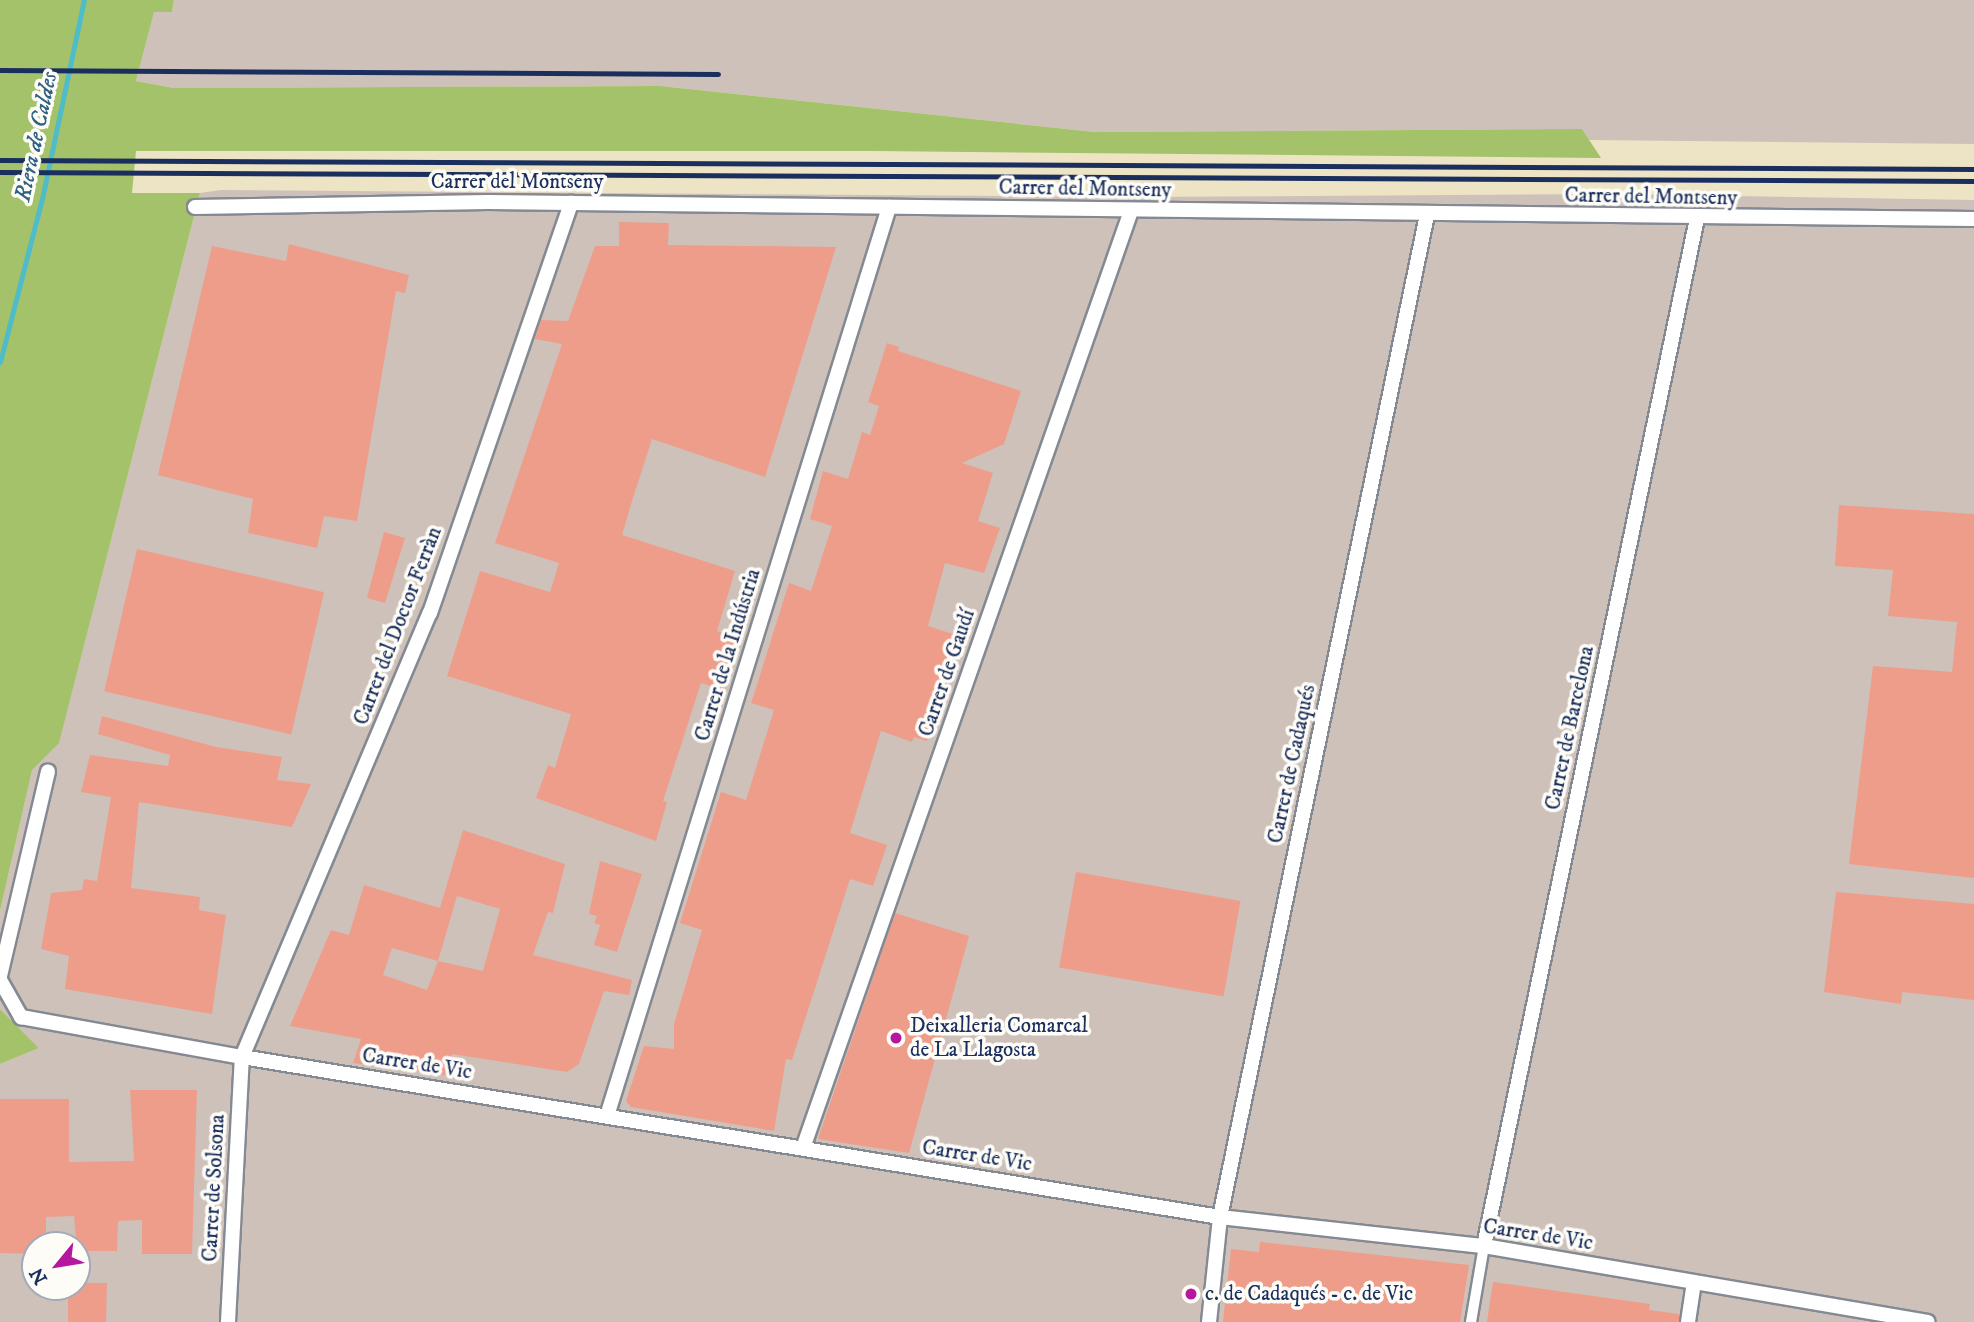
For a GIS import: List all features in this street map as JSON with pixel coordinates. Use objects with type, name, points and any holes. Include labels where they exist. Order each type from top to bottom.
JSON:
[{"type":"street","name":"Carrer del Montseny","points":[[195,207],[571,202],[1427,215],[1974,219]]},
{"type":"street","name":"Carrer del Doctor Ferràn","points":[[242,1057],[430,614],[571,202]]},
{"type":"street","name":"Carrer de la Indústria","points":[[607,1116],[889,206]]},
{"type":"street","name":"Carrer de Gaudí","points":[[803,1148],[1131,211]]},
{"type":"street","name":"Carrer de Cadaqués","points":[[1209,1322],[1220,1217],[1427,215]]},
{"type":"street","name":"Carrer de Barcelona","points":[[1484,1246],[1697,218]]},
{"type":"street","points":[[0,978],[48,772]]},
{"type":"street","name":"Carrer de Vic","points":[[0,978],[21,1017],[242,1057],[1220,1217],[1484,1246],[1928,1322]]},
{"type":"street","name":"Carrer de Solsona","points":[[228,1322],[242,1057]]},
{"type":"street","points":[[1471,1322],[1484,1246]]},
{"type":"street","points":[[1688,1322],[1693,1282]]},
{"type":"shaded area","points":[[174,0],[1974,0],[1974,144],[1589,140],[1582,129],[1095,132],[660,86],[174,88],[136,81],[154,11],[172,12]]},
{"type":"shaded area","points":[[221,190],[1135,197],[1608,194],[1974,200],[1974,1322],[0,1322],[0,1064],[39,1048],[0,1009],[0,911],[32,769],[59,742],[200,193]]},
{"type":"green space","points":[[0,0],[174,0],[172,12],[154,12],[136,81],[174,88],[660,86],[1095,132],[1582,129],[1601,158],[873,151],[136,151],[132,193],[200,193],[59,743],[32,770],[0,911]]},
{"type":"green space","points":[[0,1009],[39,1048],[0,1064]]},
{"type":"building","points":[[619,222],[669,223],[668,245],[836,247],[765,477],[652,439],[632,501],[622,535],[735,571],[717,631],[738,638],[734,653],[722,690],[701,683],[663,801],[667,802],[656,841],[536,798],[548,765],[555,768],[571,714],[447,676],[480,571],[550,592],[559,563],[495,543],[562,344],[535,339],[541,320],[568,321],[595,246],[619,246]]},
{"type":"building","points":[[289,244],[409,275],[405,293],[396,291],[357,521],[324,516],[317,548],[248,533],[253,499],[158,475],[212,246],[286,261]]},
{"type":"building","points":[[887,343],[899,347],[898,351],[1021,391],[1004,444],[962,463],[993,473],[978,521],[1000,528],[984,573],[945,563],[928,626],[962,637],[927,741],[914,737],[912,742],[881,731],[850,833],[887,845],[873,886],[850,879],[792,1060],[786,1059],[774,1131],[631,1107],[626,1101],[644,1046],[674,1049],[674,1024],[702,930],[680,923],[721,792],[746,800],[774,710],[751,703],[789,583],[811,591],[832,526],[810,519],[823,471],[848,479],[862,432],[870,435],[879,406],[868,402]]},
{"type":"building","points":[[1839,505],[1974,514],[1974,878],[1849,864],[1873,666],[1952,672],[1957,622],[1888,616],[1893,570],[1835,566]]},
{"type":"building","points":[[384,532],[405,538],[385,603],[367,598]]},
{"type":"building","points":[[137,549],[324,592],[291,734],[104,691]]},
{"type":"building","points":[[102,716],[216,747],[282,757],[277,780],[311,784],[292,827],[139,802],[131,888],[200,897],[199,910],[226,915],[212,1014],[65,989],[69,956],[41,949],[51,893],[82,890],[84,879],[97,881],[111,797],[81,792],[90,755],[168,766],[170,755],[98,734]]},
{"type":"building","points":[[463,830],[565,864],[553,913],[548,912],[533,955],[632,980],[629,995],[604,991],[579,1064],[567,1072],[452,1054],[445,1075],[353,1063],[361,1039],[290,1026],[331,930],[349,935],[364,885],[440,908]],"holes":[[[457,896],[500,909],[483,971],[438,961]],[[392,948],[438,961],[427,990],[383,975]]]},
{"type":"building","points":[[600,861],[642,874],[617,952],[594,945],[600,925],[594,923],[597,916],[589,914]]},
{"type":"building","points":[[1076,872],[1240,901],[1224,997],[1059,968]]},
{"type":"building","points":[[1836,892],[1974,904],[1974,1000],[1902,992],[1901,1004],[1824,992]]},
{"type":"building","name":"Deixalleria Comarcal de La Llagosta","points":[[895,913],[969,936],[909,1153],[818,1139]]},
{"type":"building","points":[[130,1090],[197,1090],[192,1254],[142,1254],[142,1220],[118,1221],[117,1251],[91,1251],[91,1231],[75,1231],[74,1216],[46,1217],[46,1231],[21,1231],[21,1254],[0,1253],[0,1099],[69,1099],[69,1162],[134,1161]]},
{"type":"building","points":[[1260,1242],[1469,1265],[1460,1322],[1223,1322],[1231,1249],[1259,1252]]},
{"type":"building","points":[[1493,1282],[1650,1304],[1649,1310],[1679,1314],[1679,1322],[1487,1322]]},
{"type":"building","points":[[91,1283],[107,1283],[106,1322],[68,1322],[68,1301],[91,1301]]},
{"type":"waterway","name":"Riera de Caldes","points":[[0,362],[43,194],[84,0]]},
{"type":"railway","points":[[0,70],[718,74]]},
{"type":"railway","points":[[0,160],[1974,169]]},
{"type":"railway","points":[[0,172],[1974,181]]},
{"type":"place","name":"Deixalleria Comarcal de La Llagosta","points":[[896,1038]]},
{"type":"place","name":"c. de Cadaqués - c. de Vic","points":[[1191,1294]]}]
